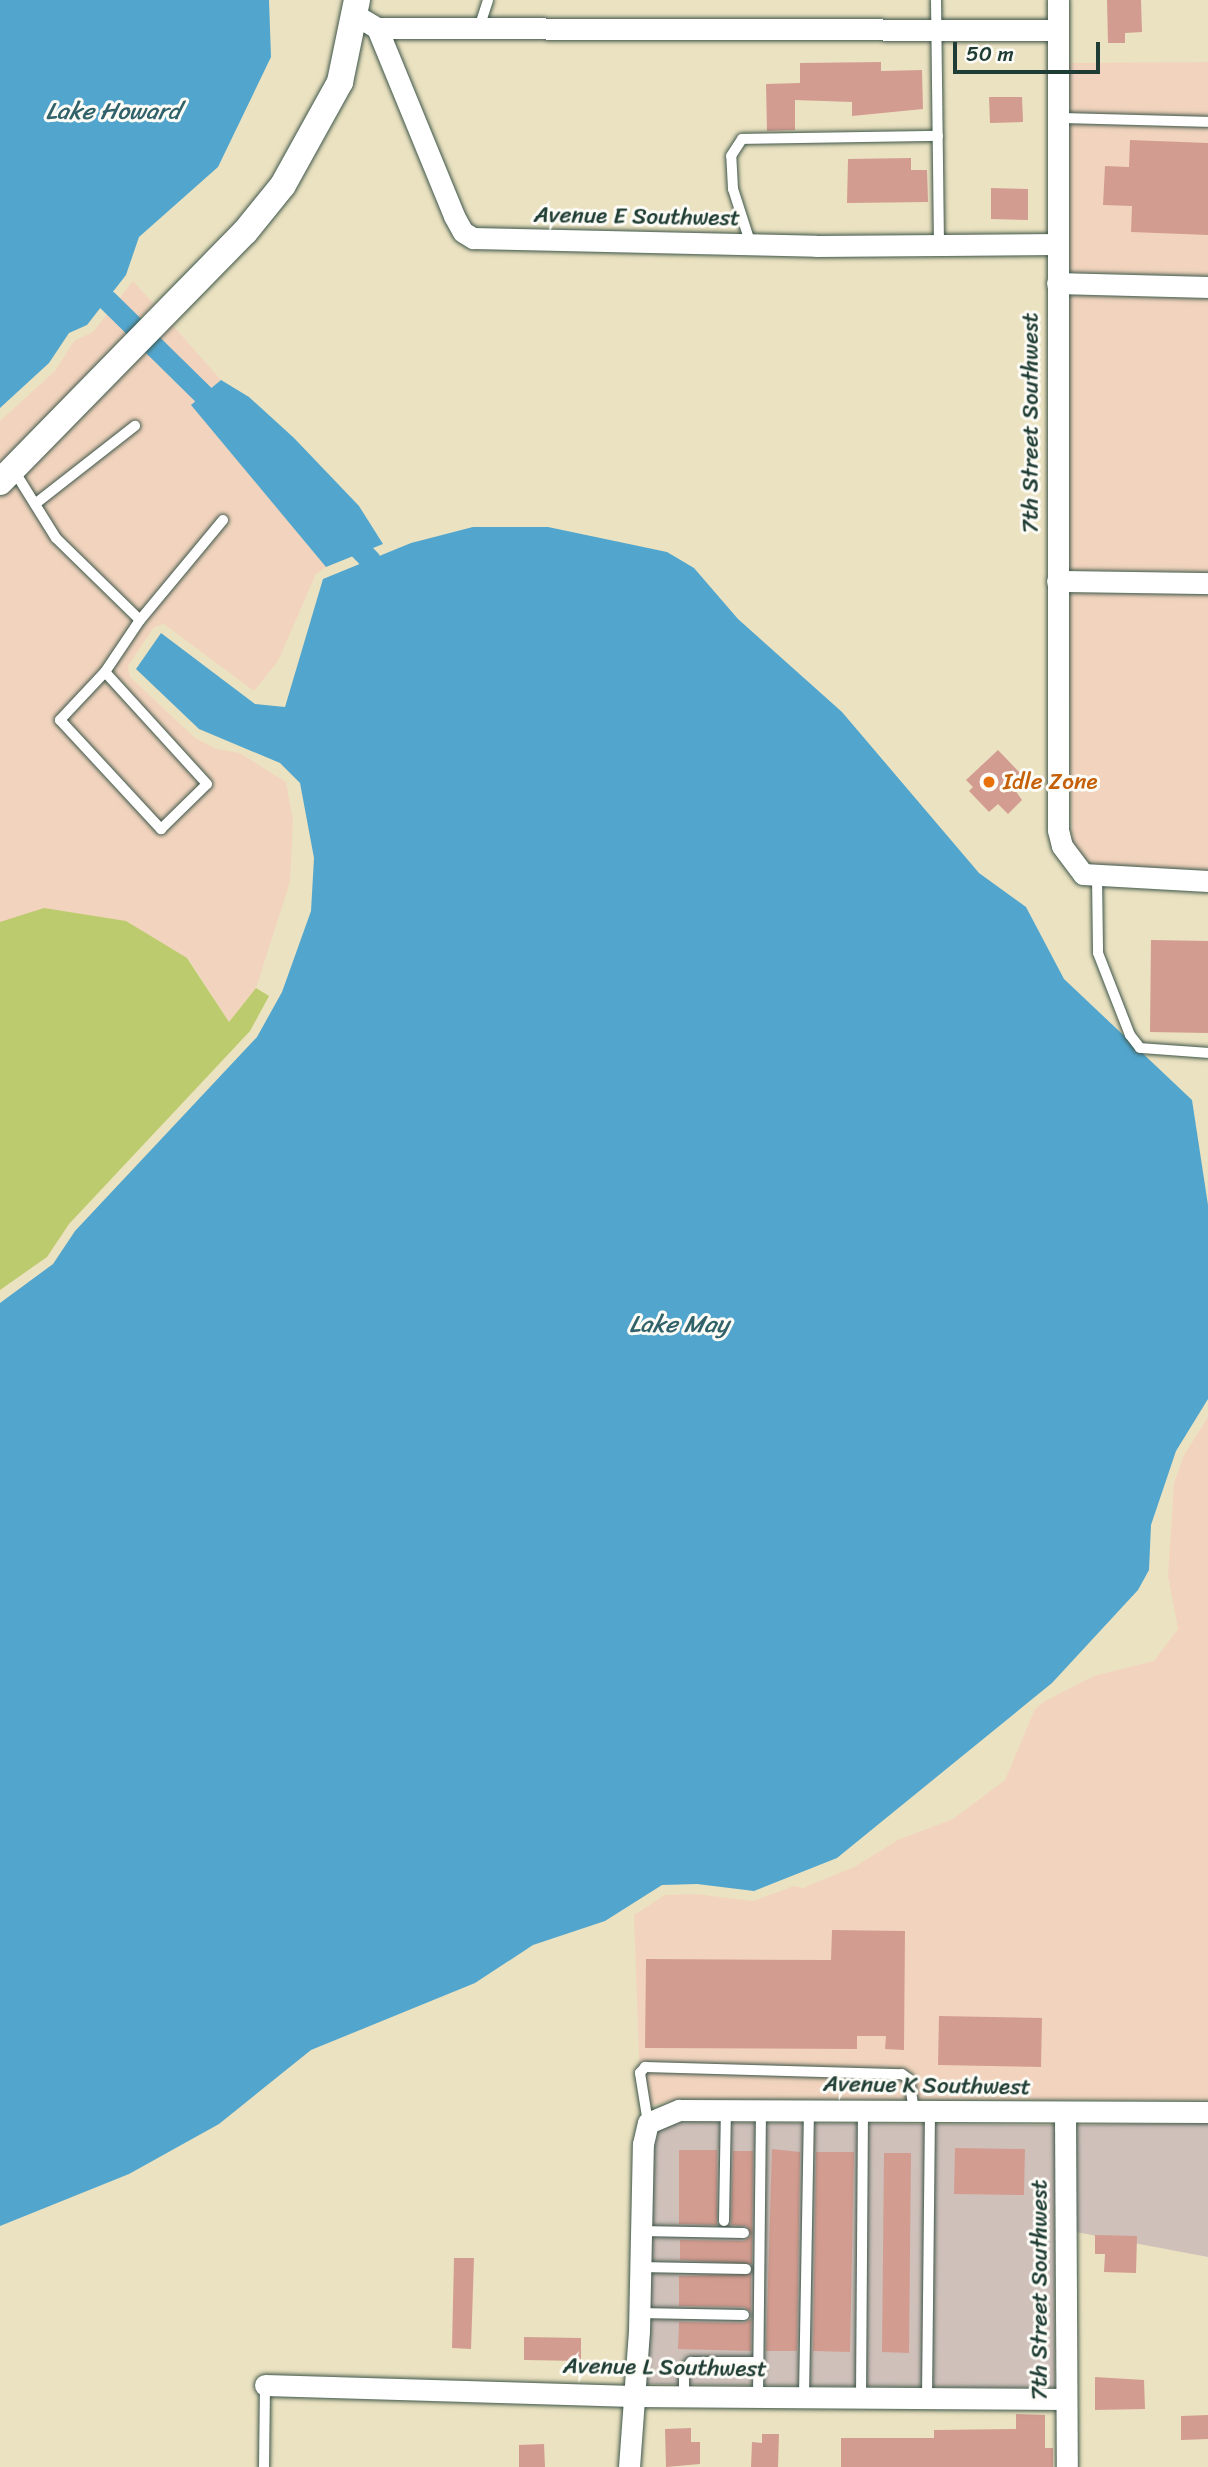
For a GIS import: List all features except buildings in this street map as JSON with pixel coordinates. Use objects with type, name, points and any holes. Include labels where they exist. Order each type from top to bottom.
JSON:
[{"type":"street","name":"7th Street Southwest","points":[[1058,0],[1058,815],[1062,846],[1076,868],[1097,877]]},
{"type":"street","points":[[7,476],[168,306],[245,232],[283,185],[340,82],[364,15],[477,31],[1058,30]]},
{"type":"street","name":"Avenue E Southwest","points":[[364,15],[454,216],[463,232],[473,238],[751,245],[1057,244]]},
{"type":"street","points":[[1057,283],[1208,287]]},
{"type":"street","points":[[1057,581],[1208,583]]},
{"type":"street","points":[[1097,877],[1208,881]]},
{"type":"street","name":"Avenue K Southwest","points":[[648,2123],[679,2110],[1208,2112]]},
{"type":"street","name":"7th Street Southwest","points":[[1065,2113],[1067,2467]]},
{"type":"street","points":[[629,2467],[639,2313],[643,2136],[648,2123]]},
{"type":"street","name":"Avenue L Southwest","points":[[265,2385],[633,2396],[1065,2399]]},
{"type":"lane","points":[[477,31],[488,11],[488,0]]},
{"type":"lane","points":[[936,0],[939,246]]},
{"type":"lane","points":[[1058,118],[1208,122]]},
{"type":"lane","points":[[751,245],[733,190],[731,156],[742,139],[938,136]]},
{"type":"lane","points":[[35,504],[135,426]]},
{"type":"lane","points":[[7,476],[35,504],[56,538],[140,620]]},
{"type":"lane","points":[[105,672],[207,784],[161,829],[60,720],[105,672],[140,620],[223,520]]},
{"type":"lane","points":[[1097,877],[1098,953],[1130,1035],[1140,1048],[1208,1052]]},
{"type":"lane","points":[[648,2123],[640,2073],[645,2067],[902,2074],[909,2079],[922,2113],[927,2397]]},
{"type":"lane","points":[[724,2221],[726,2110]]},
{"type":"lane","points":[[758,2396],[761,2110]]},
{"type":"lane","points":[[804,2396],[808,2111]]},
{"type":"lane","points":[[861,2397],[863,2111]]},
{"type":"lane","points":[[641,2231],[744,2233]]},
{"type":"lane","points":[[639,2267],[746,2269]]},
{"type":"lane","points":[[639,2313],[744,2315]]},
{"type":"lane","points":[[684,2396],[684,2370],[691,2362],[759,2362]]},
{"type":"lane","points":[[264,2467],[265,2385]]},
{"type":"shaded area","points":[[1208,62],[1208,276],[1067,272],[1068,63]]},
{"type":"shaded area","points":[[133,281],[154,304],[0,467],[0,421],[55,371],[74,341],[93,332]]},
{"type":"shaded area","points":[[1067,295],[1208,299],[1208,572],[1067,570]]},
{"type":"shaded area","points":[[169,321],[221,380],[192,405],[326,567],[316,574],[278,661],[254,691],[164,624],[154,627],[128,666],[130,677],[195,738],[217,749],[240,753],[286,782],[293,821],[290,882],[256,988],[229,1022],[188,958],[0,922],[0,498]]},
{"type":"shaded area","points":[[1067,593],[1208,594],[1208,870],[1098,866],[1084,860],[1072,841]]},
{"type":"shaded area","points":[[1208,1417],[1208,2100],[679,2099],[646,2107],[641,2114],[634,1915],[665,1895],[696,1894],[753,1901],[794,1886],[803,1888],[854,1867],[898,1840],[953,1819],[1005,1780],[1035,1709],[1045,1701],[1094,1676],[1154,1661],[1178,1629],[1168,1576],[1174,1483],[1184,1455]]},
{"type":"shaded area","points":[[678,2122],[1055,2125],[1055,2388],[645,2384],[653,2138],[655,2132]]},
{"type":"shaded area","points":[[1208,2123],[1208,2257],[1076,2232],[1076,2125]]},
{"type":"green space","points":[[44,908],[126,921],[187,958],[229,1022],[256,988],[269,996],[250,1031],[69,1224],[47,1257],[0,1290],[0,922]]},
{"type":"water","name":"Lake Howard","points":[[0,0],[269,0],[271,57],[218,167],[139,237],[126,275],[87,325],[69,333],[49,363],[0,408]]},
{"type":"water","points":[[221,380],[249,397],[294,438],[359,506],[383,544],[326,567],[191,405]]},
{"type":"water","name":"Lake May","points":[[473,527],[548,527],[667,552],[694,568],[738,619],[842,712],[979,873],[1026,907],[1064,979],[1192,1100],[1208,1205],[1208,1399],[1176,1451],[1151,1525],[1149,1570],[1138,1590],[1052,1683],[837,1858],[754,1891],[697,1884],[662,1885],[605,1921],[533,1945],[475,1983],[311,2050],[219,2124],[129,2174],[0,2226],[0,1303],[53,1264],[75,1231],[257,1037],[282,992],[311,911],[314,858],[300,783],[280,763],[199,729],[136,669],[161,633],[255,704],[285,707],[323,579],[411,543]]},
{"type":"waterway","points":[[107,300],[223,414]]},
{"type":"waterway","points":[[343,532],[370,560]]},
{"type":"place","name":"Idle Zone","points":[[989,782]]}]
